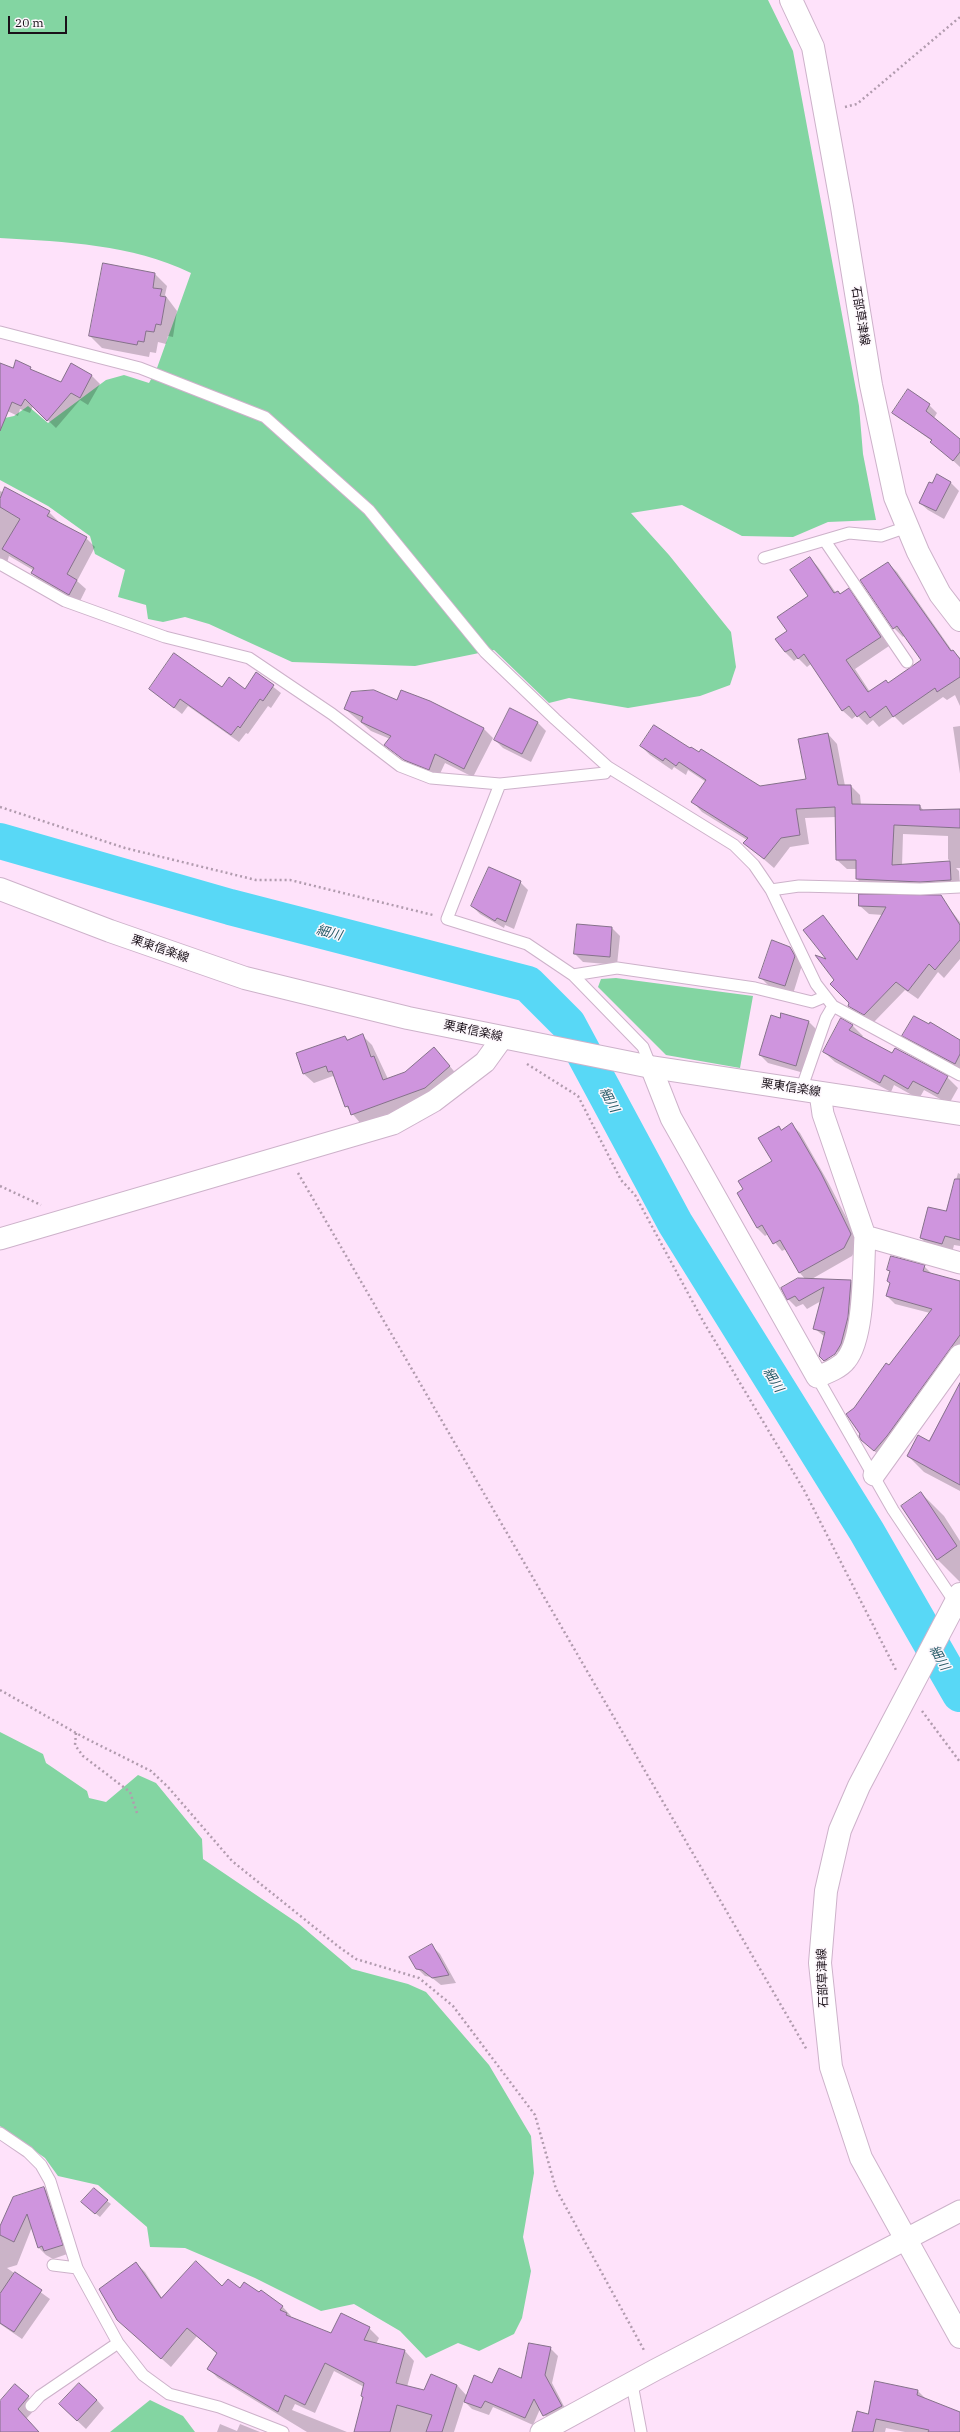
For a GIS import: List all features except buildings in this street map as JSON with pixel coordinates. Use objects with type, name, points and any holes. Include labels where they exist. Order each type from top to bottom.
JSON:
[{"type":"main road","name":"石部草津線","points":[[791,0],[813,47],[871,385],[895,497],[918,552],[940,594],[960,620]]},
{"type":"main road","name":"栗東信楽線","points":[[0,889],[110,931],[245,978],[408,1018],[503,1037],[526,1052],[642,1064],[960,1114]]},
{"type":"main road","name":"石部草津線","points":[[957,1605],[859,1786],[840,1830],[826,1891],[820,1963],[831,2067],[862,2158],[960,2337]]},
{"type":"street","points":[[0,1239],[288,1156],[393,1124],[434,1101],[485,1062],[503,1037]]},
{"type":"street","points":[[642,1064],[817,1377],[829,1372],[846,1360],[859,1333],[865,1236],[823,1114],[810,1091]]},
{"type":"street","points":[[865,1236],[960,1263]]},
{"type":"street","points":[[874,1475],[960,1354]]},
{"type":"street","points":[[541,2432],[632,2384],[655,2370],[960,2211]]},
{"type":"lane","points":[[0,332],[140,368],[265,417],[369,510],[485,652],[608,767],[734,845],[754,865],[771,890],[824,997],[833,1006],[960,1075]]},
{"type":"lane","points":[[764,558],[849,533],[881,536],[907,527]]},
{"type":"lane","points":[[825,541],[907,662]]},
{"type":"lane","points":[[0,564],[65,601],[165,637],[249,658],[332,714],[400,766],[431,778],[500,784],[605,773],[608,767]]},
{"type":"lane","points":[[500,784],[447,919],[527,944],[574,976],[643,1047],[642,1064]]},
{"type":"lane","points":[[771,890],[799,886],[920,889],[960,887]]},
{"type":"lane","points":[[574,976],[617,968],[754,988],[812,1002],[824,997]]},
{"type":"lane","points":[[810,1091],[826,1018],[833,1006]]},
{"type":"lane","points":[[817,1377],[893,1510],[957,1605]]},
{"type":"lane","points":[[0,2133],[28,2152],[44,2170],[50,2181],[77,2268],[118,2343],[143,2375],[169,2394],[219,2407],[283,2432]]},
{"type":"lane","points":[[53,2264],[77,2268]]},
{"type":"lane","points":[[31,2406],[40,2396],[118,2343]]},
{"type":"lane","points":[[632,2384],[641,2432]]},
{"type":"path","points":[[825,111],[857,104],[960,17]]},
{"type":"path","points":[[0,807],[125,848],[256,880],[290,880],[447,919]]},
{"type":"path","points":[[526,1052],[578,1096],[621,1180],[635,1195],[703,1321],[804,1490],[911,1690],[960,1762]]},
{"type":"path","points":[[288,1156],[808,2052]]},
{"type":"path","points":[[0,1186],[40,1204]]},
{"type":"path","points":[[0,1690],[76,1733],[151,1771],[168,1787],[232,1861],[277,1895],[338,1948],[364,1962],[419,1978],[453,2006],[535,2115],[556,2189],[655,2370]]},
{"type":"path","points":[[76,1733],[76,1745],[83,1756],[130,1792],[137,1813]]},
{"type":"green space","points":[[0,0],[768,0],[793,51],[859,406],[863,454],[876,520],[828,522],[793,537],[742,536],[682,505],[631,513],[669,555],[731,632],[736,667],[730,685],[700,696],[628,708],[569,698],[549,703],[494,650],[415,666],[292,662],[209,624],[185,617],[163,622],[148,619],[146,605],[118,597],[125,570],[95,554],[90,536],[48,506],[0,480],[0,419],[14,416],[28,406],[48,423],[106,380],[124,375],[149,383],[157,368],[191,273],[168,263],[121,250],[74,243],[0,238]]},
{"type":"green space","points":[[616,978],[753,996],[740,1068],[666,1055],[598,987],[601,979]]},
{"type":"green space","points":[[0,1732],[43,1754],[46,1763],[87,1791],[89,1798],[106,1802],[138,1775],[156,1783],[202,1839],[203,1859],[299,1924],[352,1969],[408,1984],[426,1992],[489,2065],[531,2136],[534,2173],[523,2237],[531,2271],[522,2318],[514,2334],[479,2351],[458,2343],[426,2358],[400,2331],[354,2304],[321,2311],[255,2278],[185,2248],[150,2247],[147,2227],[98,2185],[58,2176],[45,2158],[0,2126]]},
{"type":"green space","points":[[150,2400],[183,2416],[195,2432],[110,2432]]},
{"type":"waterway","name":"細川","points":[[0,841],[230,907],[528,984],[568,1024],[675,1223],[867,1532],[960,1694]]}]
